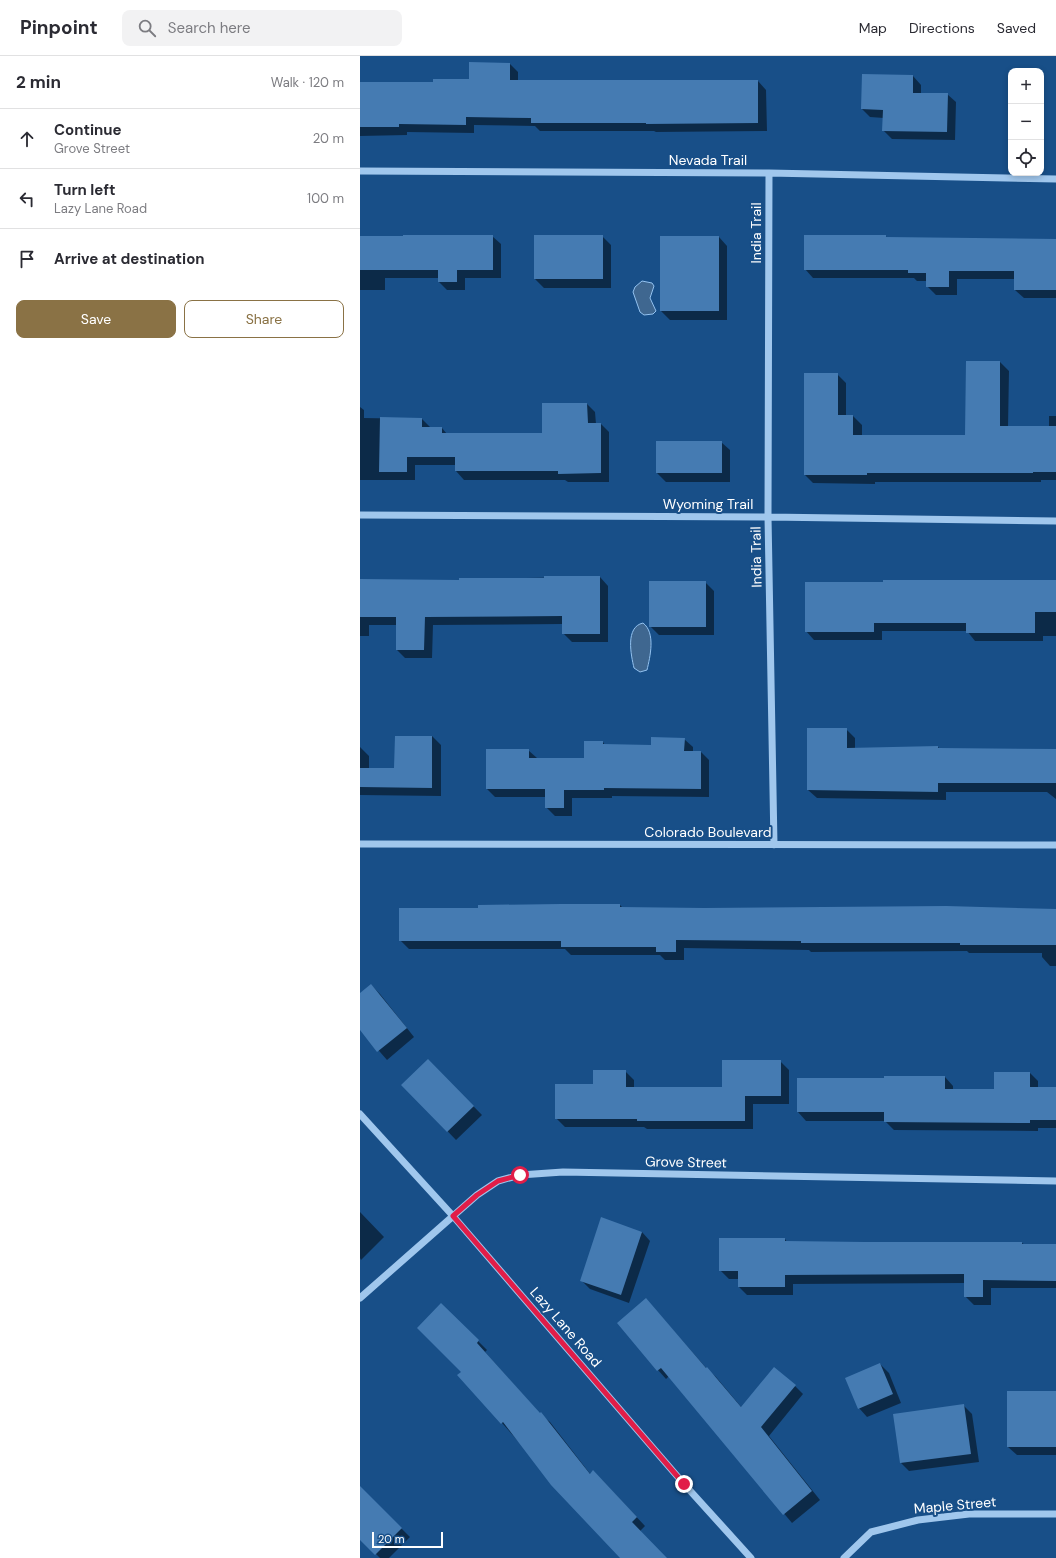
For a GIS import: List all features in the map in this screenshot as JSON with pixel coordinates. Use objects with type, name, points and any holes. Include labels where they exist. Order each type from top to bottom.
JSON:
[{"type":"street","name":"Nevada Trail","points":[[360,171],[769,173],[1056,179]]},
{"type":"street","name":"India Trail","points":[[769,173],[768,517],[774,845]]},
{"type":"street","name":"Wyoming Trail","points":[[360,515],[768,517],[1056,521]]},
{"type":"street","name":"Colorado Boulevard","points":[[360,844],[1056,844]]},
{"type":"street","name":"Lazy Lane Road","points":[[360,1114],[453,1216],[684,1484],[751,1558]]},
{"type":"street","name":"Grove Street","points":[[360,1298],[477,1195],[498,1181],[520,1175],[563,1172],[1056,1181]]},
{"type":"street","name":"Maple Street","points":[[844,1558],[871,1532],[918,1520],[969,1514],[1056,1514]]},
{"type":"water","points":[[642,281],[652,283],[654,286],[650,298],[656,311],[653,314],[644,315],[640,312],[633,292],[635,287]]},
{"type":"water","points":[[643,623],[650,633],[651,645],[647,670],[640,672],[634,668],[631,649],[631,636],[637,626]]},
{"type":"building","points":[[469,62],[510,63],[510,80],[758,80],[758,123],[531,123],[531,118],[466,117],[466,125],[399,124],[399,127],[360,127],[360,82],[433,82],[433,79],[469,79]]},
{"type":"building","points":[[862,74],[913,75],[913,93],[948,93],[947,132],[882,131],[883,110],[861,109]]},
{"type":"building","points":[[493,235],[493,270],[457,270],[457,282],[438,282],[438,270],[360,270],[360,236]]},
{"type":"building","points":[[534,235],[603,235],[603,279],[534,279]]},
{"type":"building","points":[[804,235],[886,235],[886,237],[1056,239],[1056,290],[1014,290],[1014,271],[949,271],[949,287],[926,287],[926,273],[908,273],[908,270],[804,270]]},
{"type":"building","points":[[660,236],[719,236],[719,311],[660,311]]},
{"type":"building","points":[[966,361],[1000,361],[1000,426],[1056,426],[1056,472],[867,473],[867,475],[804,475],[804,373],[838,373],[838,415],[853,415],[853,435],[965,435]]},
{"type":"building","points":[[542,403],[587,403],[588,423],[601,423],[601,473],[558,474],[558,471],[455,471],[455,457],[407,457],[407,472],[379,472],[380,417],[422,418],[422,427],[442,427],[442,433],[542,433]]},
{"type":"building","points":[[656,441],[722,441],[722,473],[656,473]]},
{"type":"building","points":[[544,576],[600,576],[600,634],[562,634],[562,616],[425,617],[424,650],[396,650],[396,617],[360,617],[360,579],[459,580],[459,578],[544,578]]},
{"type":"building","points":[[883,580],[1056,580],[1056,612],[1035,612],[1035,633],[966,633],[966,623],[874,623],[874,632],[805,632],[805,582],[883,582]]},
{"type":"building","points":[[649,581],[706,581],[706,627],[649,627]]},
{"type":"building","points":[[807,728],[847,728],[847,748],[938,746],[938,748],[1056,749],[1056,783],[938,783],[938,792],[807,790]]},
{"type":"building","points":[[395,736],[432,736],[432,788],[360,787],[360,768],[394,768]]},
{"type":"building","points":[[651,737],[685,738],[684,751],[701,751],[701,789],[604,788],[604,790],[564,790],[564,808],[545,808],[545,789],[486,789],[486,749],[529,749],[529,758],[584,758],[584,741],[603,741],[603,744],[651,745]]},
{"type":"building","points":[[620,904],[620,907],[704,908],[946,906],[1056,909],[1056,945],[960,945],[960,943],[801,943],[801,941],[676,940],[676,952],[656,952],[656,947],[561,947],[561,941],[399,941],[399,908],[478,908],[478,905]]},
{"type":"building","points":[[371,984],[407,1028],[377,1052],[360,1030],[360,993]]},
{"type":"building","points":[[428,1059],[474,1106],[447,1132],[401,1085]]},
{"type":"building","points":[[722,1060],[781,1060],[781,1096],[745,1096],[745,1121],[555,1119],[555,1084],[593,1084],[593,1070],[626,1070],[626,1087],[722,1087]]},
{"type":"building","points":[[994,1072],[1030,1072],[1030,1087],[1056,1087],[1056,1120],[1030,1120],[1030,1123],[884,1122],[884,1112],[797,1112],[797,1078],[945,1076],[945,1089],[994,1089]]},
{"type":"building","points":[[601,1217],[642,1232],[621,1295],[580,1281]]},
{"type":"building","points":[[719,1238],[785,1238],[785,1241],[1022,1242],[1022,1244],[1056,1244],[1056,1281],[983,1280],[983,1297],[964,1297],[964,1274],[785,1275],[785,1287],[738,1287],[738,1271],[719,1271]]},
{"type":"building","points":[[646,1298],[741,1407],[774,1367],[796,1385],[761,1427],[812,1491],[783,1515],[661,1368],[657,1371],[617,1323]]},
{"type":"building","points":[[441,1303],[479,1340],[477,1343],[540,1413],[541,1412],[590,1474],[593,1470],[637,1517],[632,1522],[667,1558],[620,1558],[551,1485],[503,1422],[501,1424],[457,1375],[461,1372],[417,1328]]},
{"type":"building","points":[[880,1363],[893,1394],[858,1409],[845,1378]]},
{"type":"building","points":[[1007,1391],[1056,1391],[1056,1447],[1007,1447]]},
{"type":"building","points":[[964,1404],[971,1454],[900,1463],[893,1414]]},
{"type":"building","points":[[360,1486],[402,1528],[375,1555],[360,1540]]},
{"type":"route","points":[[520,1175],[498,1181],[477,1195],[453,1216],[684,1484]]}]
